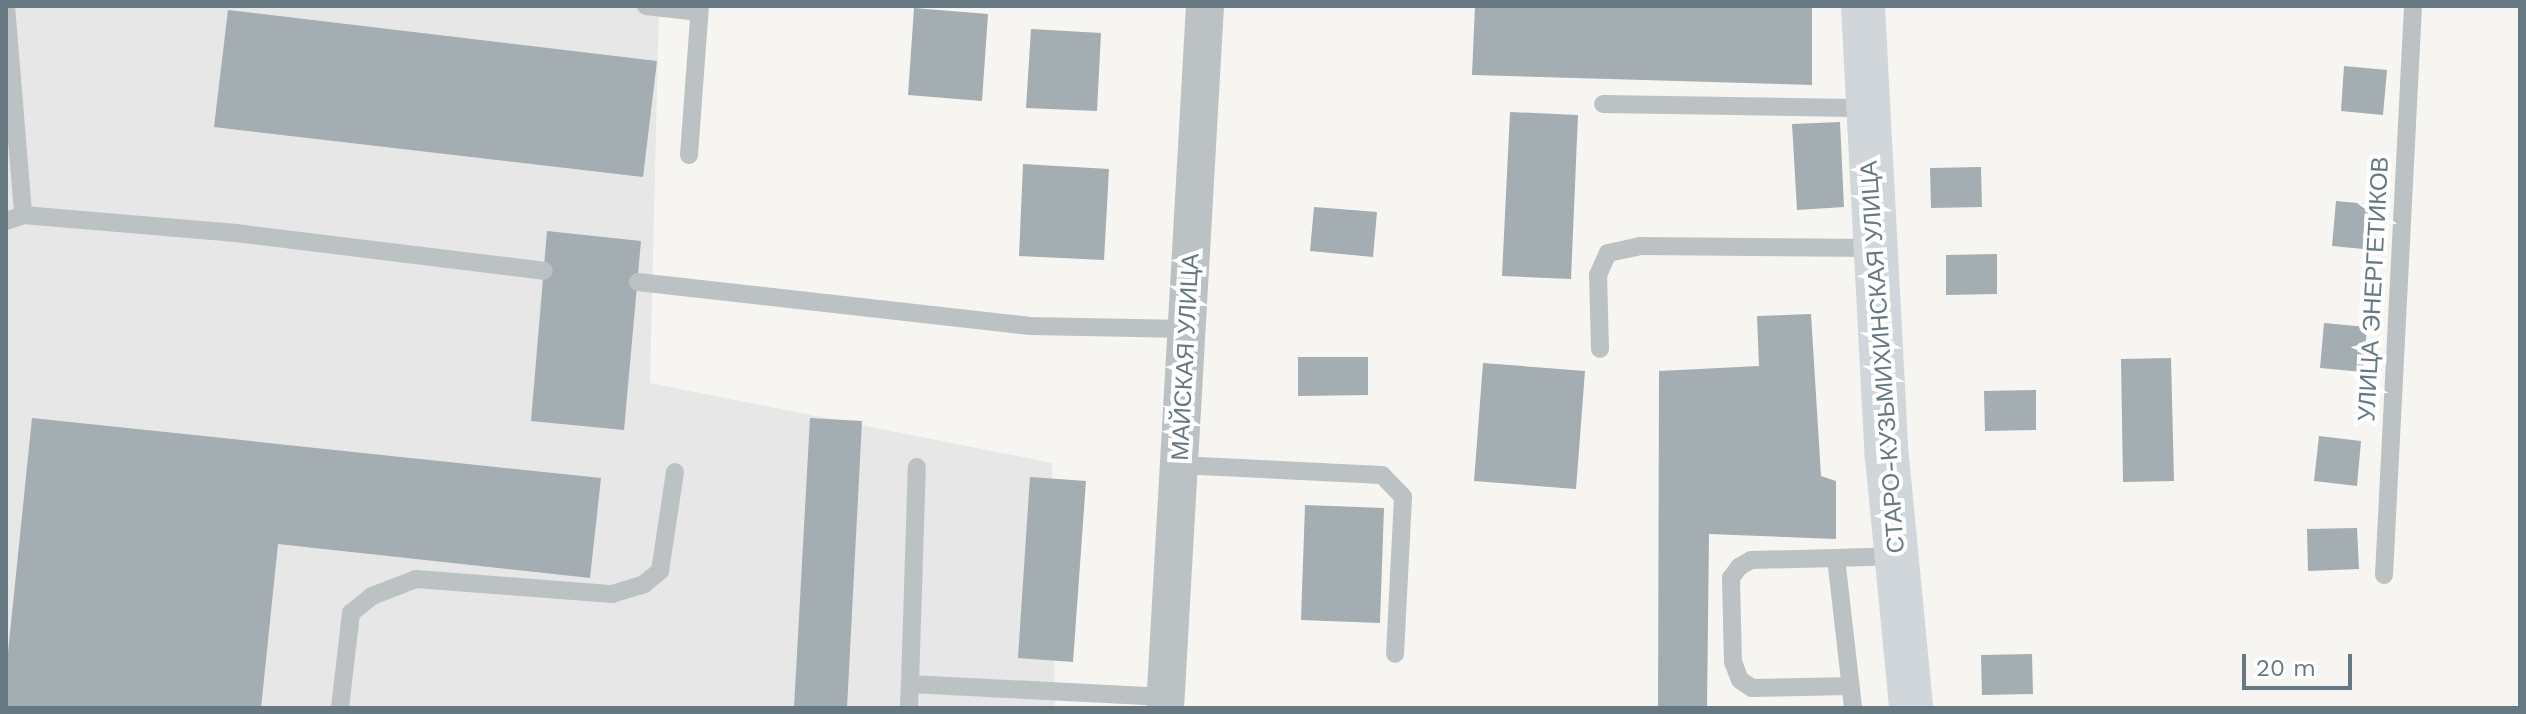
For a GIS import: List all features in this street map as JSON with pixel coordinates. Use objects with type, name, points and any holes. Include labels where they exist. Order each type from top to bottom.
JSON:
[{"type":"main road","name":"СТАРО-КУЗЬМИХИНСКАЯ УЛИЦА","points":[[1863,6],[1874,248],[1911,708]]},
{"type":"street","name":"МАЙСКАЯ УЛИЦА","points":[[1165,702],[1205,6]]},
{"type":"lane","points":[[6,6],[14,218],[236,233],[544,271]]},
{"type":"lane","points":[[646,6],[699,9],[689,155]]},
{"type":"lane","name":"УЛИЦА ЭНЕРГЕТИКОВ","points":[[2384,575],[2413,6]]},
{"type":"lane","points":[[1603,104],[1866,108]]},
{"type":"lane","points":[[1600,349],[1598,275],[1608,253],[1640,246],[1874,248]]},
{"type":"lane","points":[[638,282],[1029,326],[1187,329]]},
{"type":"lane","points":[[1179,465],[1382,475],[1403,497],[1395,654]]},
{"type":"lane","points":[[909,708],[917,467]]},
{"type":"lane","points":[[340,708],[351,613],[372,596],[416,579],[612,594],[644,584],[660,571],[675,472]]},
{"type":"lane","points":[[1850,686],[1752,688],[1740,680],[1733,662],[1731,578],[1739,567],[1751,560],[1897,556]]},
{"type":"lane","points":[[1836,558],[1853,708]]},
{"type":"lane","points":[[910,684],[1165,702]]},
{"type":"shaded area","points":[[6,6],[659,6],[650,383],[1052,463],[1055,708],[6,708]]},
{"type":"building","points":[[1475,6],[1812,8],[1812,85],[1472,75]]},
{"type":"building","points":[[914,8],[988,14],[982,101],[908,95]]},
{"type":"building","points":[[228,10],[657,61],[643,177],[214,127]]},
{"type":"building","points":[[1031,29],[1101,33],[1097,111],[1026,108]]},
{"type":"building","points":[[2344,66],[2387,70],[2383,115],[2341,111]]},
{"type":"building","points":[[1510,112],[1578,115],[1571,279],[1502,276]]},
{"type":"building","points":[[1840,122],[1844,207],[1797,210],[1792,124]]},
{"type":"building","points":[[1023,164],[1109,169],[1104,260],[1019,256]]},
{"type":"building","points":[[1981,167],[1982,207],[1931,208],[1930,168]]},
{"type":"building","points":[[2336,201],[2379,205],[2374,250],[2332,246]]},
{"type":"building","points":[[1314,207],[1377,212],[1373,257],[1310,251]]},
{"type":"building","points":[[547,231],[641,241],[624,430],[531,421]]},
{"type":"building","points":[[1997,254],[1997,294],[1946,295],[1946,255]]},
{"type":"building","points":[[1811,314],[1821,476],[1836,481],[1836,539],[1709,534],[1707,708],[1658,708],[1659,371],[1759,366],[1757,316]]},
{"type":"building","points":[[2324,323],[2367,327],[2363,372],[2320,368]]},
{"type":"building","points":[[1298,357],[1368,357],[1368,395],[1298,396]]},
{"type":"building","points":[[2171,358],[2174,481],[2123,482],[2121,359]]},
{"type":"building","points":[[1483,363],[1585,371],[1576,489],[1474,481]]},
{"type":"building","points":[[2036,390],[2036,430],[1985,431],[1984,391]]},
{"type":"building","points":[[32,418],[601,478],[590,578],[278,544],[261,708],[6,708],[6,672]]},
{"type":"building","points":[[810,418],[862,421],[847,708],[794,708]]},
{"type":"building","points":[[2319,436],[2361,441],[2357,486],[2314,481]]},
{"type":"building","points":[[1030,477],[1086,481],[1073,662],[1018,658]]},
{"type":"building","points":[[1305,505],[1384,508],[1380,623],[1301,620]]},
{"type":"building","points":[[2357,528],[2359,569],[2308,571],[2307,529]]},
{"type":"building","points":[[2032,654],[2033,694],[1982,695],[1981,655]]}]
